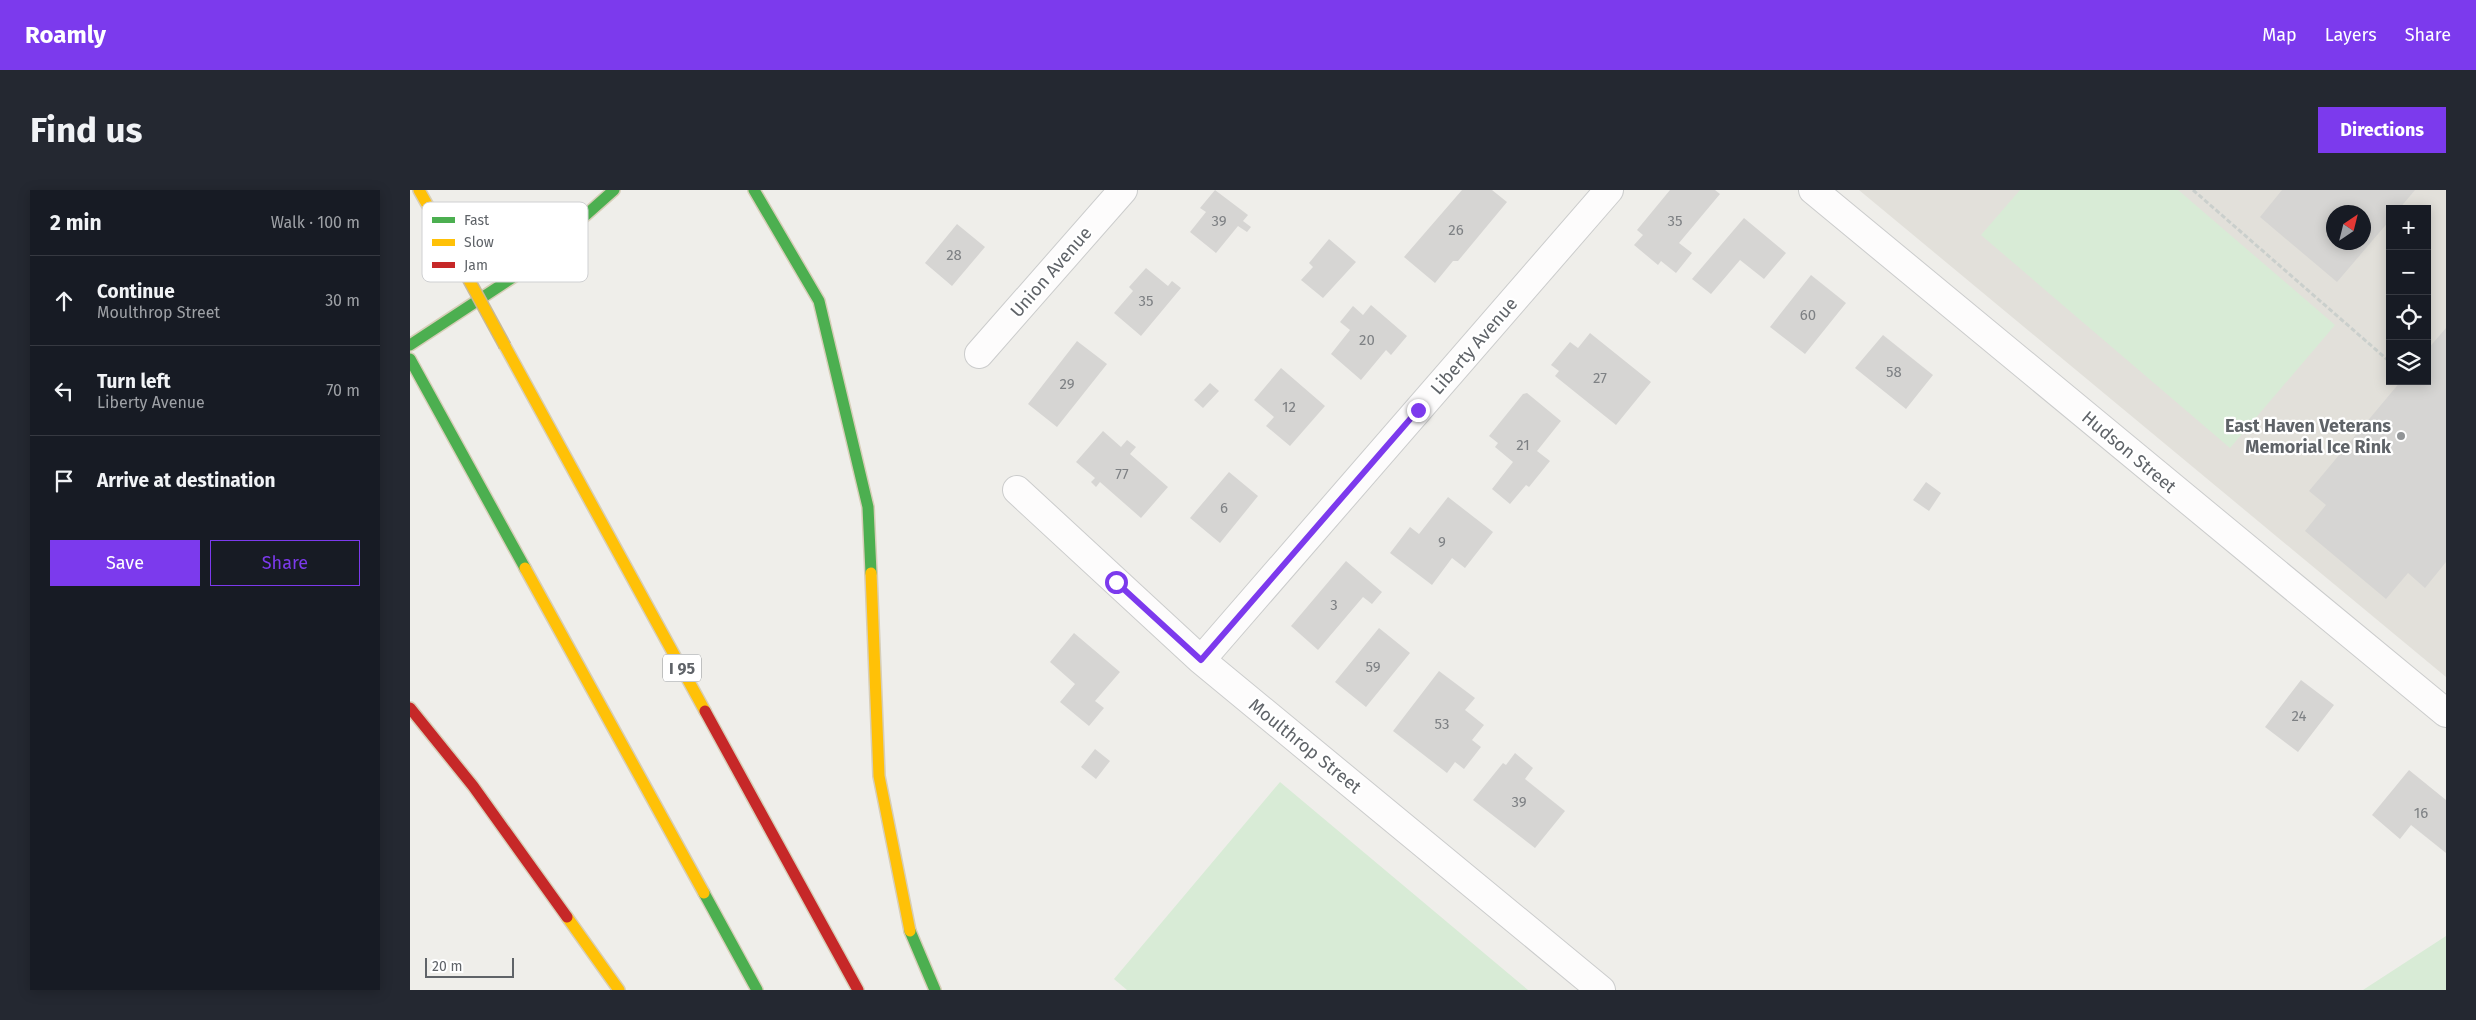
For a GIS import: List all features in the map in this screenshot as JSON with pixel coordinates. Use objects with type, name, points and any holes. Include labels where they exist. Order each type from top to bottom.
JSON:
[{"type":"main road","name":"I 95","points":[[419,190],[426,202]]},
{"type":"main road","points":[[588,213],[614,190]]},
{"type":"main road","points":[[754,190],[819,301],[868,507],[879,776],[910,930],[935,990]]},
{"type":"main road","name":"I 95","points":[[469,282],[858,990]]},
{"type":"main road","points":[[410,344],[506,282]]},
{"type":"main road","points":[[410,359],[757,990]]},
{"type":"main road","points":[[410,708],[468,779],[619,990]]},
{"type":"street","name":"Union Avenue","points":[[979,354],[1123,190]]},
{"type":"street","name":"Liberty Avenue","points":[[1201,660],[1609,190]]},
{"type":"street","name":"Hudson Street","points":[[1813,190],[2446,713]]},
{"type":"street","name":"Moulthrop Street","points":[[1017,490],[1201,660],[1601,990]]},
{"type":"path","points":[[2193,190],[2386,359]]},
{"type":"shaded area","points":[[1859,190],[2446,190],[2446,677]]},
{"type":"green space","points":[[2020,190],[2178,190],[2335,325],[2230,448],[1981,235]]},
{"type":"green space","points":[[1280,782],[1528,990],[1127,990],[1114,979]]},
{"type":"green space","points":[[2446,936],[2446,990],[2363,990]]},
{"type":"building","points":[[1215,190],[1248,215],[1243,221],[1251,227],[1247,232],[1238,226],[1216,253],[1190,232],[1206,212],[1200,208]]},
{"type":"building","points":[[1462,190],[1492,190],[1507,202],[1458,261],[1453,261],[1435,283],[1404,257]]},
{"type":"building","points":[[1670,190],[1715,190],[1720,194],[1679,243],[1692,253],[1676,273],[1661,261],[1658,265],[1634,245],[1643,235],[1637,230]]},
{"type":"building","points":[[2282,190],[2415,190],[2402,205],[2386,205],[2386,225],[2371,242],[2371,205],[2326,205],[2326,250],[2364,250],[2337,282],[2260,217]]},
{"type":"building","points":[[1744,218],[1786,253],[1764,279],[1740,260],[1711,294],[1692,279]]},
{"type":"building","points":[[957,224],[985,247],[952,286],[925,263]]},
{"type":"building","points":[[1329,239],[1356,262],[1323,298],[1301,280],[1313,267],[1309,263]]},
{"type":"building","points":[[1146,268],[1168,286],[1172,281],[1181,288],[1141,336],[1114,313],[1133,291],[1129,287]]},
{"type":"building","points":[[1811,275],[1846,303],[1805,354],[1770,327]]},
{"type":"building","points":[[1371,305],[1407,336],[1391,355],[1386,350],[1361,380],[1331,354],[1350,330],[1340,322],[1353,306],[1363,315]]},
{"type":"building","name":"East Haven Veterans Memorial Ice Rink","points":[[2446,328],[2446,562],[2425,588],[2408,573],[2386,599],[2305,531],[2326,505],[2309,491],[2398,385],[2431,385],[2431,345]]},
{"type":"building","points":[[1590,333],[1651,382],[1616,425],[1555,376],[1559,371],[1551,365],[1570,342],[1578,348]]},
{"type":"building","points":[[1883,335],[1933,375],[1906,409],[1855,368]]},
{"type":"building","points":[[1077,341],[1107,364],[1057,427],[1028,404]]},
{"type":"building","points":[[1281,368],[1325,406],[1290,446],[1266,426],[1274,417],[1254,400]]},
{"type":"building","points":[[1210,383],[1219,391],[1203,408],[1194,400]]},
{"type":"building","points":[[1527,393],[1561,421],[1537,451],[1550,461],[1529,487],[1526,485],[1510,504],[1492,489],[1513,462],[1495,447],[1498,443],[1489,436],[1523,394]]},
{"type":"building","points":[[1103,431],[1121,447],[1127,440],[1136,447],[1130,454],[1168,487],[1141,518],[1100,482],[1096,487],[1091,482],[1095,478],[1076,462]]},
{"type":"building","points":[[1229,472],[1258,496],[1220,543],[1190,518]]},
{"type":"building","points":[[1926,482],[1941,493],[1929,511],[1913,500]]},
{"type":"building","points":[[1448,497],[1493,532],[1465,568],[1452,558],[1432,585],[1390,553],[1410,527],[1419,534]]},
{"type":"building","points":[[1346,561],[1382,592],[1372,604],[1363,597],[1318,650],[1291,626]]},
{"type":"building","points":[[1379,628],[1410,653],[1366,707],[1335,682]]},
{"type":"building","points":[[1074,633],[1120,672],[1095,701],[1104,708],[1089,726],[1060,702],[1075,684],[1050,662]]},
{"type":"building","points":[[1439,671],[1475,698],[1465,710],[1484,725],[1472,740],[1481,747],[1464,769],[1455,762],[1447,773],[1393,731]]},
{"type":"building","points":[[2301,680],[2334,705],[2298,752],[2265,727]]},
{"type":"building","points":[[1095,749],[1110,761],[1096,779],[1081,767]]},
{"type":"building","points":[[1515,753],[1533,768],[1525,779],[1565,811],[1535,848],[1473,800],[1503,763],[1506,765]]},
{"type":"building","points":[[2409,770],[2446,800],[2446,853],[2411,825],[2400,839],[2372,815]]},
{"type":"traffic: fast","points":[[588,213],[614,190]]},
{"type":"traffic: fast","points":[[754,190],[819,301],[868,507],[871,573]]},
{"type":"traffic: fast","points":[[410,345],[506,282]]},
{"type":"traffic: fast","points":[[410,359],[525,568]]},
{"type":"traffic: fast","points":[[704,893],[757,990]]},
{"type":"traffic: fast","points":[[910,931],[935,990]]},
{"type":"traffic: slow","points":[[419,190],[426,202]]},
{"type":"traffic: slow","points":[[470,282],[505,346]]},
{"type":"traffic: slow","points":[[505,346],[705,711]]},
{"type":"traffic: slow","points":[[525,568],[704,893]]},
{"type":"traffic: slow","points":[[871,573],[879,776],[910,931]]},
{"type":"traffic: slow","points":[[567,917],[619,990]]},
{"type":"traffic: jam","points":[[410,708],[473,786],[567,917]]},
{"type":"traffic: jam","points":[[705,711],[858,990]]},
{"type":"place","name":"East Haven Veterans Memorial Ice Rink","points":[[2401,436]]},
{"type":"route","points":[[1116,582],[1201,660],[1418,410]]}]
